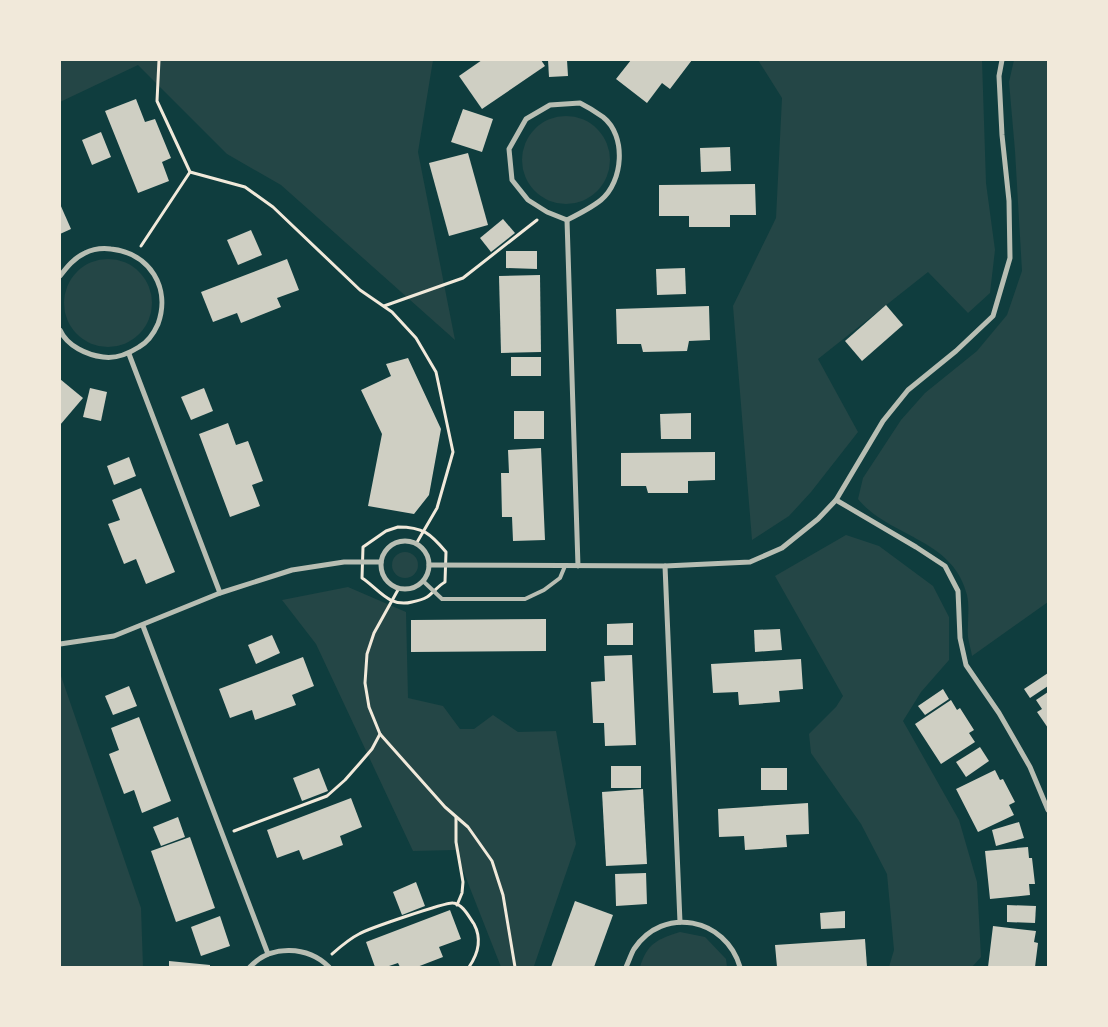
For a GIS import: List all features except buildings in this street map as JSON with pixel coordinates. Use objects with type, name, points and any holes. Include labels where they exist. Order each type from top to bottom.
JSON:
[{"type":"street","points":[[429,565],[665,566],[750,562],[782,548],[818,518],[836,500],[883,421],[908,390],[956,351],[993,316],[1010,258],[999,76],[1002,60]]},
{"type":"street","points":[[580,103],[605,118],[618,138],[620,157],[615,181],[602,199],[567,220],[547,212],[528,200],[512,180],[509,149],[526,119],[550,105],[580,103]]},
{"type":"street","points":[[567,220],[578,566]]},
{"type":"street","points":[[60,276],[69,264],[85,253],[103,248],[122,250],[135,255],[147,265],[156,278],[162,295],[162,313],[155,330],[144,344],[129,354],[110,358],[91,356],[75,347],[60,330]]},
{"type":"street","points":[[129,354],[220,593]]},
{"type":"street","points":[[836,500],[945,566],[958,591],[960,638],[966,665],[999,713],[1030,767],[1048,810]]},
{"type":"street","points":[[401,541],[409,541],[416,544],[426,553],[429,565],[427,574],[423,581],[412,588],[393,586],[383,576],[381,562],[387,548],[401,541]]},
{"type":"street","points":[[60,644],[114,636],[143,626],[220,593],[292,570],[344,562],[381,562]]},
{"type":"street","points":[[665,566],[680,922]]},
{"type":"street","points":[[143,626],[268,954]]},
{"type":"street","points":[[626,967],[633,950],[646,936],[662,926],[680,922],[697,924],[713,930],[727,941],[735,953],[740,967]]},
{"type":"street","points":[[250,967],[268,954],[282,951],[297,951],[311,954],[329,967]]},
{"type":"lane","points":[[423,581],[442,599],[525,599],[544,590],[560,578],[565,566]]},
{"type":"path","points":[[159,60],[157,102],[190,172],[245,188],[273,207],[360,290],[392,312],[416,338],[436,372],[452,452],[437,508],[416,544]]},
{"type":"path","points":[[135,255],[190,172]]},
{"type":"path","points":[[384,306],[463,278],[547,212]]},
{"type":"path","points":[[398,527],[412,527],[424,530],[446,552],[444,582],[434,592],[424,599],[403,604],[392,601],[377,592],[371,584],[362,578],[363,547],[386,532],[398,527]]},
{"type":"path","points":[[399,588],[374,633],[367,654],[365,683],[369,707],[380,734],[445,807],[468,827],[492,862],[503,895],[515,967]]},
{"type":"path","points":[[223,835],[327,796],[345,780],[372,749],[380,734]]},
{"type":"path","points":[[456,816],[456,842],[462,882],[462,893],[457,905]]},
{"type":"path","points":[[323,961],[360,932],[453,903],[461,907],[476,929],[479,943],[476,957],[469,967]]},
{"type":"shaded area","points":[[60,60],[433,60],[418,152],[455,340],[281,185],[227,154],[138,65],[60,102]]},
{"type":"shaded area","points":[[758,60],[982,60],[986,183],[995,250],[990,293],[968,313],[928,272],[818,359],[858,432],[811,492],[789,516],[752,540],[733,306],[776,218],[782,98]]},
{"type":"shaded area","points":[[1014,60],[1048,60],[1048,602],[972,656],[968,637],[968,600],[960,576],[949,561],[935,550],[871,512],[858,499],[863,478],[901,420],[925,393],[977,351],[1007,315],[1022,271],[1009,82]]},
{"type":"shaded area","points":[[566,116],[583,119],[591,123],[603,135],[607,143],[610,160],[607,177],[603,185],[591,197],[583,201],[566,204],[549,201],[541,197],[529,185],[525,177],[522,160],[525,143],[529,135],[541,123],[549,119]]},
{"type":"shaded area","points":[[108,259],[125,262],[133,266],[145,278],[149,286],[152,303],[149,320],[145,328],[133,340],[125,344],[108,347],[91,344],[83,340],[71,328],[67,320],[64,303],[67,286],[71,278],[83,266],[91,262]]},
{"type":"shaded area","points":[[846,535],[879,546],[933,586],[949,617],[949,660],[921,692],[903,721],[959,820],[977,882],[981,957],[972,967],[889,967],[894,950],[887,874],[861,824],[811,753],[809,734],[836,707],[843,696],[775,576]]},
{"type":"shaded area","points":[[405,552],[414,556],[418,565],[414,574],[405,578],[396,574],[392,565],[396,556]]},
{"type":"shaded area","points":[[348,587],[406,612],[408,698],[443,706],[460,729],[474,729],[493,715],[518,732],[556,731],[576,844],[534,966],[501,967],[455,850],[413,851],[316,644],[282,600]]},
{"type":"shaded area","points":[[60,673],[141,908],[143,967],[60,967]]},
{"type":"shaded area","points":[[680,932],[705,937],[726,959],[727,967],[640,967],[646,952],[654,943]]}]
